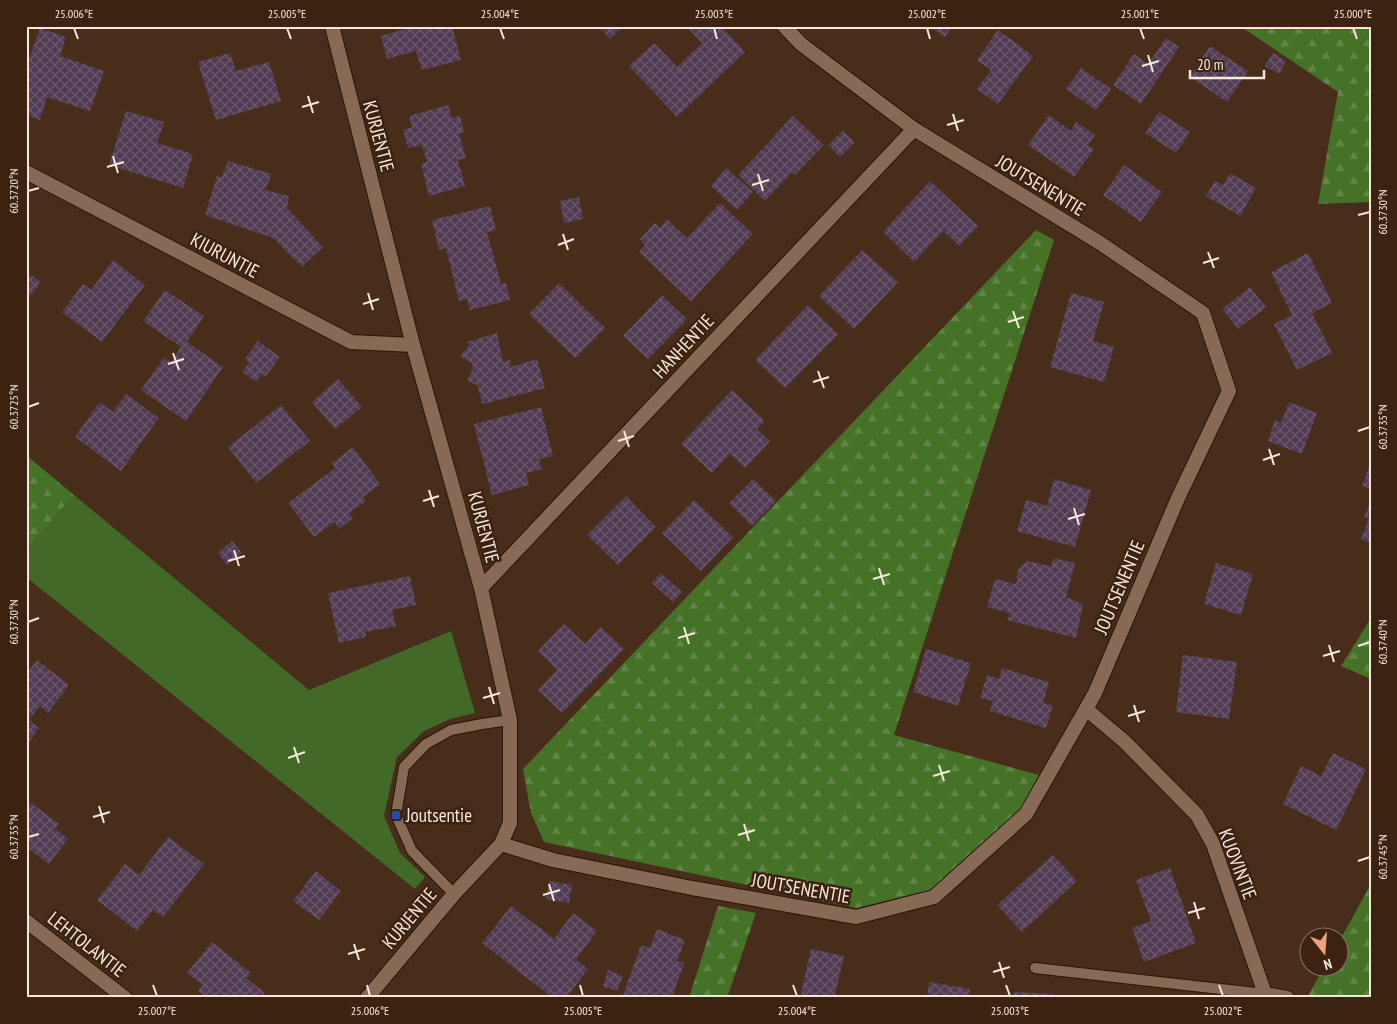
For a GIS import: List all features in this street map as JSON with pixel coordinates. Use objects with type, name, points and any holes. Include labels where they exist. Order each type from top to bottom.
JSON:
[{"type":"street","name":"KURJENTIE","points":[[332,26],[413,345],[481,588],[510,720],[510,823],[501,844],[454,894],[367,998]]},
{"type":"street","name":"JOUTSENENTIE","points":[[501,844],[553,860],[692,888],[856,917],[934,897],[1026,814],[1095,693],[1178,498],[1229,391],[1203,313],[1100,243],[914,129],[801,44],[784,26]]},
{"type":"street","name":"HANHENTIE","points":[[481,588],[914,129]]},
{"type":"street","name":"KIURUNTIE","points":[[26,172],[351,342],[413,345]]},
{"type":"street","name":"KUOVINTIE","points":[[1086,709],[1125,742],[1196,815],[1213,844],[1265,994]]},
{"type":"street","name":"LEHTOLANTIE","points":[[26,921],[125,998]]},
{"type":"street","points":[[1265,994],[1287,998]]},
{"type":"lane","points":[[454,894],[412,851],[396,815],[404,767],[426,744],[451,730],[510,720]]},
{"type":"lane","points":[[1035,968],[1265,994]]},
{"type":"green space","points":[[1240,26],[1371,26],[1371,202],[1318,204],[1338,92]]},
{"type":"green space","points":[[1036,230],[1054,240],[894,735],[1039,775],[1021,808],[930,890],[856,908],[544,842],[531,813],[523,769]]},
{"type":"green space","points":[[26,455],[74,495],[26,551]]},
{"type":"green space","points":[[74,495],[309,690],[451,631],[475,713],[450,719],[424,731],[397,757],[384,816],[400,853],[425,877],[415,889],[26,577],[26,551]]},
{"type":"green space","points":[[1371,618],[1371,679],[1341,666]]},
{"type":"green space","points":[[1371,884],[1371,998],[1307,998],[1319,976],[1350,976],[1350,926],[1348,926]]},
{"type":"green space","points":[[718,906],[756,913],[727,998],[689,998]]},
{"type":"building","points":[[404,26],[452,26],[461,60],[422,70],[416,51],[387,59],[381,36],[405,29]]},
{"type":"building","points":[[598,26],[623,26],[610,39]]},
{"type":"building","points":[[686,26],[721,26],[745,52],[677,117],[629,66],[654,43],[677,67],[702,43]]},
{"type":"building","points":[[929,26],[952,26],[945,37]]},
{"type":"building","points":[[40,28],[66,37],[60,56],[104,71],[90,111],[47,97],[40,120],[26,115],[26,67]]},
{"type":"building","points":[[998,30],[1033,56],[998,104],[977,89],[991,70],[977,60]]},
{"type":"building","points":[[1166,38],[1179,47],[1141,104],[1113,85],[1134,54],[1148,64]]},
{"type":"building","points":[[1210,46],[1248,71],[1227,102],[1190,77]]},
{"type":"building","points":[[230,53],[236,71],[269,62],[281,101],[216,120],[198,62]]},
{"type":"building","points":[[1273,53],[1286,61],[1279,74],[1265,66]]},
{"type":"building","points":[[1081,68],[1111,89],[1096,110],[1066,89]]},
{"type":"building","points":[[448,105],[452,118],[460,116],[464,132],[459,134],[466,158],[458,160],[465,186],[429,196],[421,164],[427,162],[422,145],[408,148],[403,130],[412,127],[409,116]]},
{"type":"building","points":[[126,111],[164,122],[157,143],[193,154],[183,188],[109,165]]},
{"type":"building","points":[[1159,112],[1190,132],[1176,153],[1145,133]]},
{"type":"building","points":[[1049,115],[1071,131],[1076,122],[1095,135],[1088,145],[1094,149],[1074,177],[1028,145]]},
{"type":"building","points":[[793,116],[824,145],[795,175],[792,172],[765,201],[738,175]]},
{"type":"building","points":[[843,131],[855,142],[840,157],[828,145]]},
{"type":"building","points":[[228,161],[272,174],[265,190],[289,196],[287,208],[323,247],[302,267],[273,238],[205,215],[217,176],[222,177]]},
{"type":"building","points":[[1124,165],[1162,192],[1141,222],[1103,195]]},
{"type":"building","points":[[726,168],[753,192],[737,210],[711,186]]},
{"type":"building","points":[[1230,173],[1256,188],[1240,216],[1206,196],[1215,181],[1223,185]]},
{"type":"building","points":[[930,181],[978,226],[959,246],[943,231],[914,262],[883,232]]},
{"type":"building","points":[[579,197],[583,219],[564,223],[560,201]]},
{"type":"building","points":[[720,203],[753,234],[691,301],[639,252],[645,245],[640,239],[655,223],[660,228],[667,219],[687,238]]},
{"type":"building","points":[[490,206],[496,230],[487,232],[501,284],[506,283],[510,300],[470,310],[467,299],[459,301],[446,248],[439,250],[432,220]]},
{"type":"building","points":[[862,250],[898,282],[854,329],[819,296]]},
{"type":"building","points":[[1308,253],[1332,303],[1312,313],[1332,353],[1297,370],[1274,324],[1292,315],[1271,272]]},
{"type":"building","points":[[113,260],[145,285],[102,342],[62,312],[83,284],[91,290]]},
{"type":"building","points":[[31,275],[41,282],[26,301],[26,281]]},
{"type":"building","points":[[559,283],[605,328],[575,358],[529,314]]},
{"type":"building","points":[[1250,287],[1266,307],[1238,329],[1222,309]]},
{"type":"building","points":[[165,290],[204,316],[187,342],[223,367],[186,421],[141,390],[164,357],[171,362],[181,347],[143,321]]},
{"type":"building","points":[[1071,293],[1104,302],[1093,341],[1114,347],[1104,382],[1050,367]]},
{"type":"building","points":[[662,295],[687,319],[648,359],[623,336]]},
{"type":"building","points":[[808,305],[838,334],[785,388],[755,360]]},
{"type":"building","points":[[497,333],[503,362],[510,360],[511,367],[537,359],[545,388],[482,404],[478,386],[467,380],[473,368],[472,363],[460,356],[469,346],[467,342]]},
{"type":"building","points":[[258,341],[280,357],[266,376],[262,374],[256,382],[242,372],[249,362],[245,359]]},
{"type":"building","points":[[338,379],[362,407],[335,429],[312,402]]},
{"type":"building","points":[[732,390],[765,421],[757,429],[770,441],[745,468],[730,454],[712,473],[681,444]]},
{"type":"building","points":[[126,394],[159,418],[121,471],[75,437],[100,402],[113,412]]},
{"type":"building","points":[[1289,402],[1317,413],[1302,454],[1268,441],[1275,420],[1281,423]]},
{"type":"building","points":[[281,405],[310,441],[256,483],[228,447]]},
{"type":"building","points":[[541,407],[553,456],[539,459],[542,469],[526,473],[529,485],[492,495],[474,424]]},
{"type":"building","points":[[353,447],[380,484],[363,497],[366,501],[349,513],[353,518],[339,529],[334,522],[314,537],[288,503],[335,468],[332,463]]},
{"type":"building","points":[[1371,462],[1371,489],[1362,486]]},
{"type":"building","points":[[753,479],[776,501],[752,526],[729,503]]},
{"type":"building","points":[[1054,479],[1091,490],[1075,547],[1017,531],[1026,500],[1047,506]]},
{"type":"building","points":[[626,496],[656,527],[618,565],[587,535]]},
{"type":"building","points":[[694,500],[733,537],[701,571],[662,533]]},
{"type":"building","points":[[1371,500],[1371,543],[1361,539],[1369,518],[1364,517]]},
{"type":"building","points":[[232,541],[242,553],[227,565],[218,553]]},
{"type":"building","points":[[1054,558],[1075,563],[1066,597],[1083,604],[1076,638],[1007,620],[1010,613],[987,607],[995,579],[1016,584],[1018,570],[1027,561],[1051,566]]},
{"type":"building","points":[[1216,563],[1253,574],[1241,615],[1204,604]]},
{"type":"building","points":[[661,573],[682,592],[673,602],[652,583]]},
{"type":"building","points":[[410,576],[416,605],[392,610],[396,626],[365,632],[366,637],[339,643],[328,593]]},
{"type":"building","points":[[564,624],[585,644],[601,627],[624,649],[562,713],[538,690],[557,670],[538,651]]},
{"type":"building","points":[[926,649],[971,663],[958,706],[913,692]]},
{"type":"building","points":[[1183,655],[1237,662],[1229,719],[1176,712]]},
{"type":"building","points":[[37,660],[69,685],[48,713],[40,706],[29,720],[39,728],[29,742],[26,740],[26,674]]},
{"type":"building","points":[[1002,668],[1049,682],[1043,703],[1053,705],[1046,728],[990,711],[993,701],[980,698],[987,675],[999,679]]},
{"type":"building","points":[[1333,753],[1366,769],[1336,830],[1283,804],[1301,766],[1321,776]]},
{"type":"building","points":[[30,802],[59,824],[55,829],[68,839],[49,864],[26,847],[26,808]]},
{"type":"building","points":[[168,837],[204,864],[163,917],[153,910],[137,931],[97,900],[125,864],[139,875]]},
{"type":"building","points":[[1053,855],[1077,881],[1022,932],[997,905]]},
{"type":"building","points":[[1170,868],[1196,943],[1144,962],[1132,928],[1151,921],[1136,880]]},
{"type":"building","points":[[316,871],[341,891],[319,920],[293,901]]},
{"type":"building","points":[[549,881],[572,885],[569,903],[546,899]]},
{"type":"building","points":[[511,906],[554,939],[573,913],[597,931],[576,959],[588,969],[566,998],[553,998],[482,943]]},
{"type":"building","points":[[657,929],[685,940],[677,961],[684,963],[672,998],[622,998],[641,945],[650,948]]},
{"type":"building","points":[[212,942],[251,973],[246,978],[265,993],[261,998],[206,998],[198,991],[203,985],[187,973]]},
{"type":"building","points":[[811,949],[844,956],[835,994],[849,998],[800,998]]},
{"type":"building","points":[[608,970],[623,976],[617,991],[603,986]]},
{"type":"building","points":[[929,982],[970,989],[969,998],[927,998]]},
{"type":"building","points":[[1014,992],[1053,994],[1053,998],[1013,998]]},
{"type":"place","name":"Joutsentie","points":[[396,815]]}]
